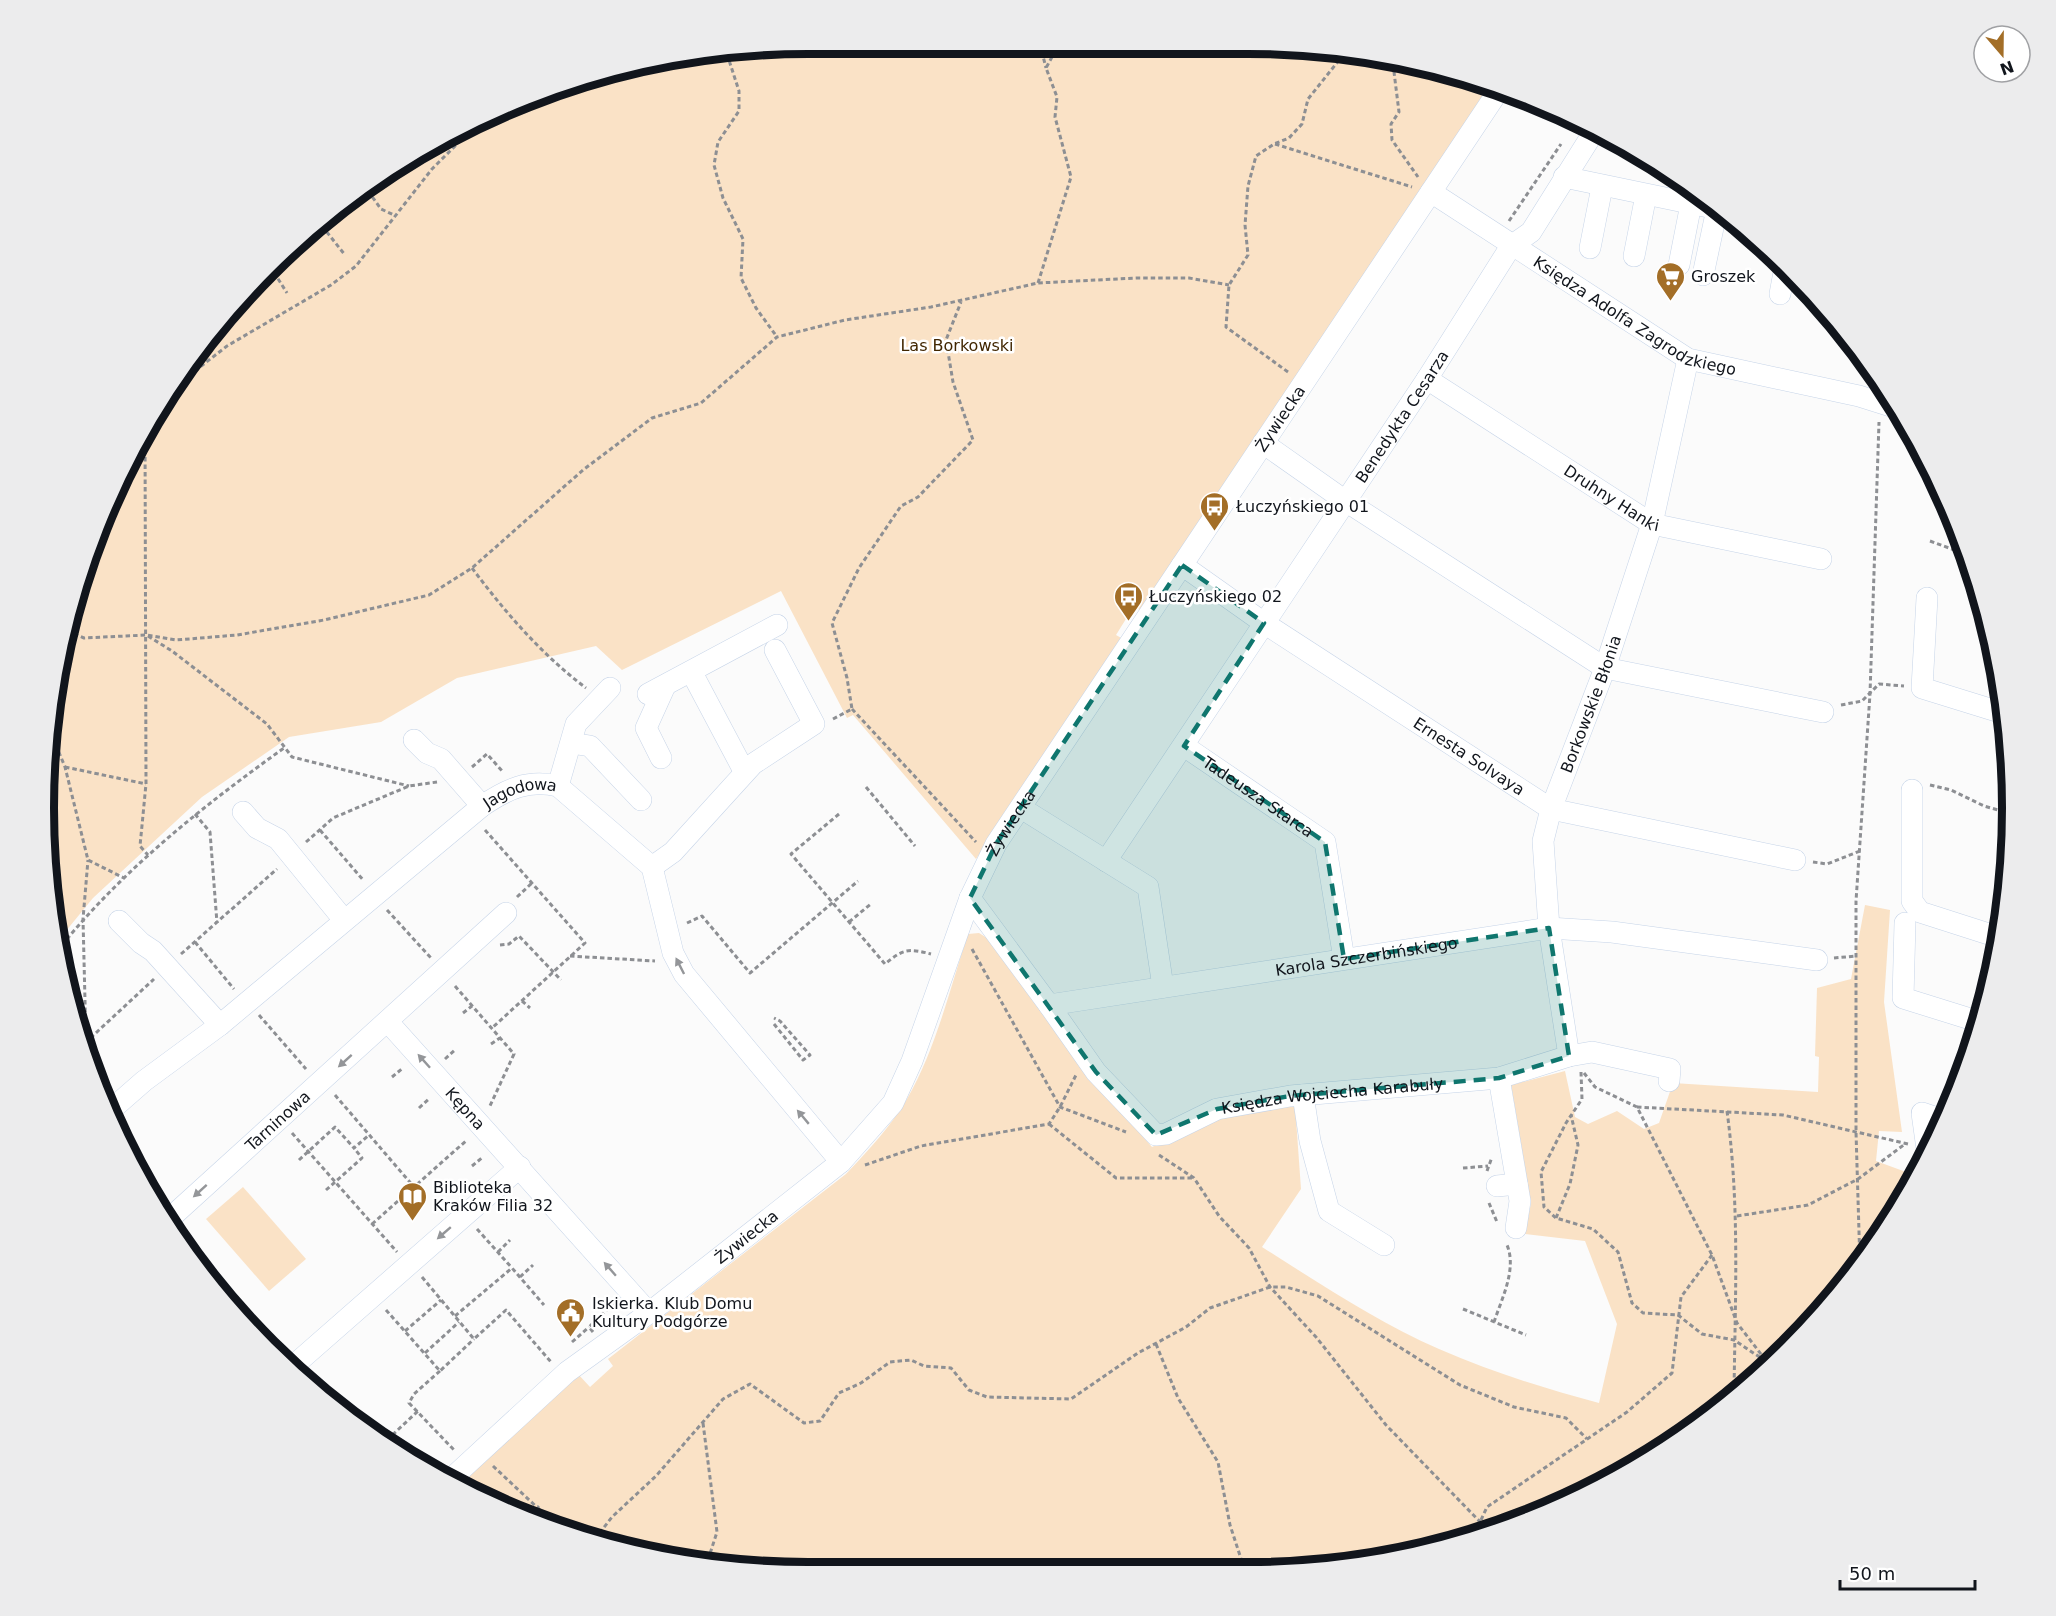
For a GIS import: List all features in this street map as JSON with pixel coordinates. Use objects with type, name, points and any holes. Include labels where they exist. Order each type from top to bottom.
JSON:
[{"type":"street","name":"Żywiecka","points":[[455,1474],[469,1454],[567,1372],[848,1165],[893,1103],[912,1061],[970,898],[990,857],[1303,382],[1495,96]]},
{"type":"street","name":"Benedykta Cesarza","points":[[1106,861],[1426,379],[1508,236],[1531,232],[1591,137]]},
{"type":"street","points":[[1564,177],[1602,187],[1702,206]]},
{"type":"street","points":[[1590,248],[1602,187]]},
{"type":"street","name":"Księdza Adolfa Zagrodzkiego","points":[[1431,192],[1508,236],[1688,359],[1859,396],[1884,404]]},
{"type":"street","points":[[1634,256],[1646,195]]},
{"type":"street","points":[[1679,265],[1691,204]]},
{"type":"street","points":[[1703,275],[1715,217]]},
{"type":"street","points":[[1780,294],[1783,277]]},
{"type":"street","name":"Borkowskie Błonia","points":[[1569,1056],[1550,928],[1543,841],[1551,809],[1605,668],[1652,524],[1688,359]]},
{"type":"street","name":"Druhny Hanki","points":[[1426,379],[1652,524],[1821,559]]},
{"type":"street","points":[[1263,443],[1344,500],[1605,668],[1823,712]]},
{"type":"street","name":"Ernesta Solvaya","points":[[1182,565],[1264,623],[1551,809],[1795,860]]},
{"type":"street","points":[[1927,598],[1922,688],[1996,711]]},
{"type":"street","points":[[661,758],[646,728],[657,690],[777,625]]},
{"type":"street","points":[[775,650],[814,724],[744,771],[673,852],[652,867],[673,952],[684,974],[848,1165]]},
{"type":"street","points":[[692,673],[744,771]]},
{"type":"street","points":[[558,786],[576,724],[605,693]]},
{"type":"street","points":[[414,740],[427,753],[441,759],[482,815]]},
{"type":"street","points":[[571,743],[590,746],[641,800]]},
{"type":"street","name":"Tadeusza Starca","points":[[1184,746],[1325,842],[1344,959]]},
{"type":"street","name":"Jagodowa","points":[[115,1106],[144,1081],[220,1025],[344,920],[378,900],[516,786],[543,783],[558,786],[652,867]]},
{"type":"street","points":[[1912,790],[1912,901],[1914,908],[1920,912],[1991,935]]},
{"type":"street","points":[[1021,808],[1148,887],[1163,987]]},
{"type":"street","points":[[243,812],[257,828],[278,839],[344,920]]},
{"type":"street","points":[[970,898],[1049,1005]]},
{"type":"street","points":[[388,1022],[508,909]]},
{"type":"street","points":[[119,921],[141,943],[153,951],[220,1025]]},
{"type":"street","points":[[1905,922],[1903,998],[1971,1019]]},
{"type":"street","name":"Karola Szczerbińskiego","points":[[1049,1005],[1550,928],[1612,932],[1818,960]]},
{"type":"street","name":"Księdza Wojciecha Karabuły","points":[[1049,1005],[1089,1061],[1148,1130],[1156,1135],[1166,1134],[1217,1109],[1303,1095],[1454,1084],[1499,1078],[1569,1056],[1593,1052],[1670,1069],[1669,1081]]},
{"type":"street","name":"Tarninowa","points":[[174,1215],[388,1022]]},
{"type":"street","name":"Kępna","points":[[388,1022],[475,1127],[520,1167],[649,1313]]},
{"type":"street","points":[[1499,1078],[1507,1185],[1520,1201],[1516,1228]]},
{"type":"street","points":[[1303,1095],[1310,1141],[1329,1211],[1384,1245]]},
{"type":"street","points":[[1925,1138],[1922,1113],[1935,1117]]},
{"type":"street","points":[[297,1362],[520,1167]]},
{"type":"path","points":[[1038,283],[1071,177],[1055,117],[1057,97],[1042,54]]},
{"type":"path","points":[[1046,68],[1054,54]]},
{"type":"path","points":[[728,58],[739,91],[739,111],[718,142],[714,165],[723,198],[743,239],[741,278],[756,308],[777,337]]},
{"type":"path","points":[[1303,382],[1226,327],[1229,285],[1248,255],[1245,225],[1248,186],[1256,156],[1274,144],[1289,138],[1302,124],[1308,99],[1340,59]]},
{"type":"path","points":[[1393,68],[1399,111],[1391,124],[1392,140],[1405,162],[1431,192]]},
{"type":"path","points":[[193,373],[227,346],[331,285],[356,266],[394,214],[432,169],[462,139]]},
{"type":"path","points":[[1508,236],[1563,141]]},
{"type":"path","points":[[1274,144],[1431,192]]},
{"type":"path","points":[[370,194],[381,209],[394,214]]},
{"type":"path","points":[[325,230],[345,255]]},
{"type":"path","points":[[275,275],[287,293]]},
{"type":"path","points":[[75,634],[84,638],[146,635],[176,640],[237,635],[324,620],[429,595],[472,568],[583,470],[652,418],[701,404],[777,337],[845,320],[961,302],[1038,283],[1189,278],[1229,285]]},
{"type":"path","points":[[961,302],[946,340],[953,382],[973,440],[918,497],[901,506],[859,568],[832,623],[847,678],[852,709],[990,857]]},
{"type":"path","points":[[1860,1248],[1856,1132],[1856,901],[1888,410]]},
{"type":"path","points":[[145,450],[146,784],[140,846],[148,855]]},
{"type":"path","points":[[1930,541],[1956,551]]},
{"type":"path","points":[[472,568],[505,612],[561,669],[605,693]]},
{"type":"path","points":[[146,635],[172,651],[267,724],[284,748],[296,759],[410,786]]},
{"type":"path","points":[[1823,712],[1835,706],[1862,701],[1879,684],[1890,683]]},
{"type":"path","points":[[814,724],[820,726],[852,709]]},
{"type":"path","points":[[57,748],[65,767],[88,860],[82,920],[85,1021]]},
{"type":"path","points":[[66,940],[82,920],[148,855],[195,814],[284,748]]},
{"type":"path","points":[[65,767],[146,784]]},
{"type":"path","points":[[1912,790],[1914,780],[1951,790],[1984,806],[2002,811]]},
{"type":"path","points":[[866,787],[915,846]]},
{"type":"path","points":[[195,814],[210,832],[217,923]]},
{"type":"path","points":[[839,814],[791,854],[885,964],[901,951],[916,950],[936,955]]},
{"type":"path","points":[[482,815],[532,883],[585,943],[492,1028]]},
{"type":"path","points":[[320,830],[378,900],[514,1054],[489,1108],[475,1127],[372,1224]]},
{"type":"path","points":[[1795,860],[1827,864],[1860,851]]},
{"type":"path","points":[[88,860],[124,878]]},
{"type":"path","points":[[687,923],[702,916],[750,973],[858,881]]},
{"type":"path","points":[[508,909],[532,883]]},
{"type":"path","points":[[849,922],[872,903]]},
{"type":"path","points":[[498,945],[509,945],[519,936],[561,980]]},
{"type":"path","points":[[195,942],[246,1003],[257,1012],[414,1186]]},
{"type":"path","points":[[971,947],[1060,1107],[1133,1135],[1126,1126]]},
{"type":"path","points":[[570,956],[658,961]]},
{"type":"path","points":[[522,1001],[530,1008]]},
{"type":"path","points":[[463,1013],[472,1006]]},
{"type":"path","points":[[774,1018],[780,1021],[810,1055],[803,1060],[774,1024]]},
{"type":"path","points":[[491,1044],[500,1038]]},
{"type":"path","points":[[848,1165],[921,1146],[1049,1124],[1079,1068],[1089,1061]]},
{"type":"path","points":[[1762,1359],[1734,1340],[1702,1334],[1678,1315],[1643,1313],[1632,1303],[1618,1252],[1593,1228],[1556,1218],[1544,1207],[1541,1172],[1582,1099],[1581,1068],[1595,1087],[1637,1107],[1783,1115],[1920,1149]]},
{"type":"path","points":[[1637,1107],[1712,1255],[1737,1323],[1763,1358]]},
{"type":"path","points":[[1727,1111],[1735,1173],[1737,1323],[1734,1340],[1734,1384]]},
{"type":"path","points":[[1556,1218],[1570,1184],[1578,1145],[1571,1115]]},
{"type":"path","points":[[1049,1124],[1116,1178],[1194,1178]]},
{"type":"path","points":[[299,1160],[335,1127],[354,1148],[362,1158],[326,1190]]},
{"type":"path","points":[[289,1130],[405,1260]]},
{"type":"path","points":[[354,1148],[369,1135]]},
{"type":"path","points":[[1736,1216],[1808,1205],[1858,1179],[1905,1144]]},
{"type":"path","points":[[1156,1154],[1194,1178],[1219,1216],[1249,1248],[1270,1287],[1316,1337],[1386,1425],[1484,1524]]},
{"type":"path","points":[[472,1166],[484,1156]]},
{"type":"path","points":[[1463,1168],[1488,1166]]},
{"type":"path","points":[[475,1227],[544,1305]]},
{"type":"path","points":[[498,1252],[510,1240]]},
{"type":"path","points":[[1481,1520],[1487,1507],[1627,1413],[1672,1373],[1681,1297],[1712,1255]]},
{"type":"path","points":[[520,1277],[533,1265]]},
{"type":"path","points":[[455,1316],[512,1268]]},
{"type":"path","points":[[420,1275],[474,1340]]},
{"type":"path","points":[[600,1532],[612,1517],[656,1476],[723,1399],[750,1384],[804,1423],[820,1421],[839,1393],[861,1383],[890,1362],[911,1360],[924,1366],[951,1368],[969,1390],[987,1397],[1071,1399],[1186,1327],[1210,1308],[1270,1287],[1286,1287],[1318,1296],[1460,1385],[1514,1407],[1566,1418],[1587,1439]]},
{"type":"path","points":[[405,1331],[441,1300]]},
{"type":"path","points":[[385,1309],[440,1371]]},
{"type":"path","points":[[1463,1309],[1526,1335]]},
{"type":"path","points":[[547,1515],[539,1506],[469,1454],[410,1403],[414,1394],[506,1310],[551,1362]]},
{"type":"path","points":[[424,1353],[460,1322]]},
{"type":"path","points":[[1156,1344],[1178,1398],[1218,1462],[1230,1526],[1242,1562]]},
{"type":"path","points":[[391,1436],[418,1411]]},
{"type":"path","points":[[703,1422],[717,1532],[709,1556]]},
{"type":"path","points":[[535,1511],[539,1506]]},
{"type":"highlighted area","points":[[1182,565],[1264,623],[1184,746],[1325,842],[1344,959],[1549,928],[1569,1056],[1499,1078],[1290,1096],[1217,1109],[1156,1135],[1096,1072],[970,898],[996,844]]},
{"type":"green space","name":"Las Borkowski","points":[[1248,54],[1297,56],[1346,60],[1395,68],[1486,93],[1141,611],[1134,606],[1116,635],[1123,639],[976,859],[853,715],[847,718],[781,591],[622,670],[596,646],[457,678],[381,722],[289,737],[202,797],[93,898],[64,933],[60,906],[54,808],[60,710],[68,661],[80,613],[111,519],[155,431],[181,389],[241,311],[311,241],[389,181],[431,155],[519,111],[566,94],[661,68],[710,60],[759,56]]},
{"type":"green space","points":[[1865,905],[1890,910],[1884,1002],[1902,1132],[1879,1131],[1876,1161],[1906,1172],[1906,1175],[1875,1227],[1815,1305],[1745,1375],[1707,1406],[1667,1435],[1625,1461],[1537,1505],[1490,1522],[1395,1548],[1346,1556],[1297,1560],[808,1562],[759,1560],[710,1556],[661,1548],[613,1536],[519,1505],[465,1479],[578,1374],[590,1387],[613,1366],[608,1359],[855,1165],[886,1129],[917,1080],[942,1018],[968,934],[979,933],[987,938],[1092,1079],[1152,1147],[1217,1118],[1295,1105],[1301,1189],[1262,1247],[1393,1327],[1416,1338],[1498,1372],[1599,1403],[1617,1324],[1585,1241],[1525,1234],[1531,1203],[1511,1085],[1565,1071],[1575,1117],[1588,1124],[1617,1111],[1644,1129],[1659,1123],[1673,1083],[1818,1092],[1819,1057],[1815,1056],[1817,988],[1851,979]]},
{"type":"green space","points":[[243,1187],[306,1259],[269,1291],[206,1219]]},
{"type":"place","name":"Groszek","points":[[1670,302]]},
{"type":"place","name":"Łuczyńskiego 01","points":[[1215,532]]},
{"type":"place","name":"Łuczyńskiego 02","points":[[1128,622]]},
{"type":"place","name":"Biblioteka Kraków Filia 32","points":[[412,1222]]},
{"type":"place","name":"Iskierka. Klub Domu Kultury Podgórze","points":[[571,1338]]}]
